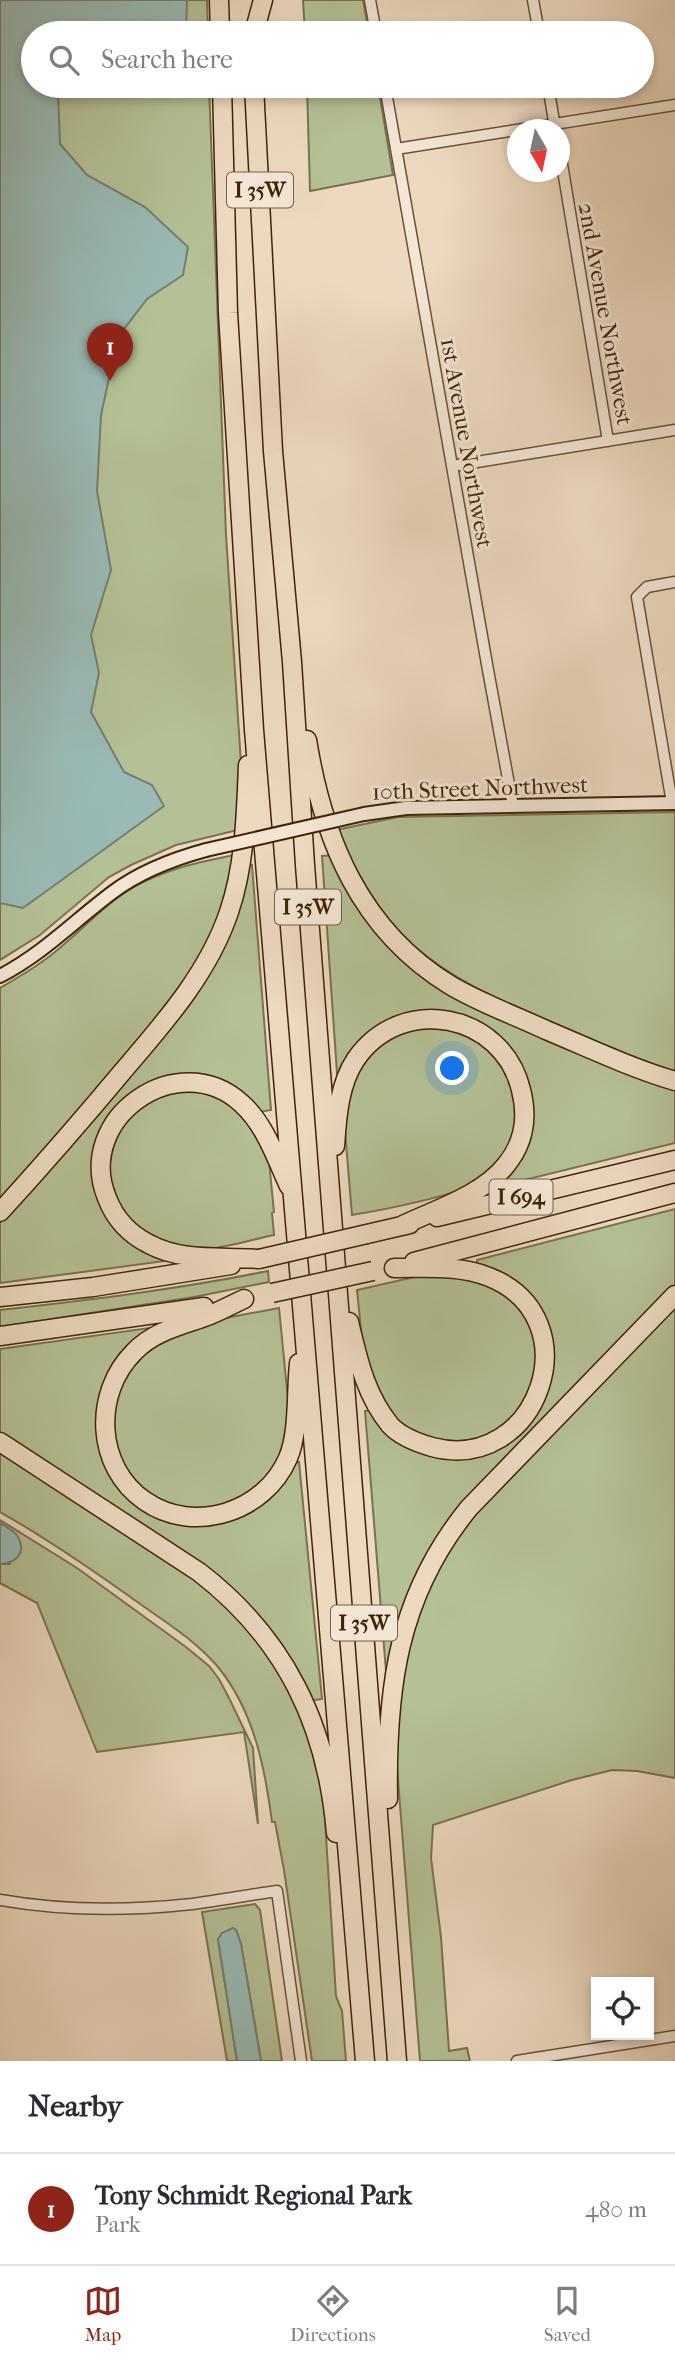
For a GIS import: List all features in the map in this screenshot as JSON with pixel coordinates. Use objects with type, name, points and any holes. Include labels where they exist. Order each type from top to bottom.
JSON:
[{"type":"highway","points":[[219,0],[220,21]]},
{"type":"highway","points":[[252,0],[253,21]]},
{"type":"highway","points":[[257,21],[264,0]]},
{"type":"highway","name":"I 35W","points":[[222,98],[228,313],[254,730],[365,2061]]},
{"type":"highway","name":"I 35W","points":[[255,98],[273,451],[286,590],[397,2061]]},
{"type":"highway","points":[[286,590],[309,756],[319,798],[340,860],[369,909],[417,962],[452,986],[618,1061],[675,1081]]},
{"type":"highway","points":[[0,1212],[147,1043],[190,988],[209,958],[229,912],[239,875],[244,840],[248,764],[254,730]]},
{"type":"highway","points":[[333,1223],[338,1115],[343,1088],[355,1062],[373,1041],[403,1024],[426,1019],[461,1023],[486,1035],[512,1063],[524,1099],[524,1129],[507,1165],[485,1185],[401,1226]]},
{"type":"highway","points":[[259,1259],[181,1255],[149,1244],[130,1232],[114,1214],[104,1192],[103,1148],[111,1128],[123,1110],[154,1090],[178,1083],[213,1087],[240,1102],[256,1119],[293,1194]]},
{"type":"highway","name":"I 694","points":[[0,1297],[118,1283],[259,1259],[675,1160]]},
{"type":"highway","name":"I 694","points":[[0,1336],[170,1313],[394,1268],[675,1193]]},
{"type":"highway","points":[[336,1264],[365,1382],[374,1401],[393,1428],[419,1443],[448,1449],[477,1448],[498,1439],[517,1426],[536,1398],[543,1378],[544,1341],[533,1313],[509,1286],[487,1276],[463,1270],[394,1268]]},
{"type":"highway","points":[[391,1981],[388,1786],[390,1723],[396,1663],[412,1603],[444,1541],[469,1508],[675,1295]]},
{"type":"highway","points":[[244,1299],[210,1315],[170,1328],[145,1343],[126,1360],[109,1390],[105,1409],[105,1432],[114,1464],[131,1489],[147,1503],[187,1516],[220,1515],[248,1504],[274,1481],[286,1463],[292,1444],[304,1321]]},
{"type":"highway","points":[[0,1442],[177,1556],[215,1584],[257,1625],[289,1670],[310,1717],[331,1799],[340,1888],[365,2061]]},
{"type":"street","points":[[370,0],[374,21]]},
{"type":"street","points":[[533,0],[537,21]]},
{"type":"street","name":"1st Avenue Northwest","points":[[387,98],[513,806]]},
{"type":"street","points":[[550,98],[554,119]]},
{"type":"street","points":[[570,123],[675,105]]},
{"type":"street","points":[[397,149],[507,133]]},
{"type":"street","name":"2nd Avenue Northwest","points":[[564,182],[608,440]]},
{"type":"street","points":[[452,466],[675,430]]},
{"type":"street","points":[[673,803],[637,602],[639,593],[647,587],[675,582]]},
{"type":"street","name":"10th Street Northwest","points":[[0,976],[45,949],[128,881],[170,862],[206,850],[364,814],[406,808],[673,803]]},
{"type":"street","points":[[0,1899],[47,1906],[126,1909],[190,1904],[277,1891],[301,2061]]},
{"type":"street","points":[[517,2061],[675,2036]]},
{"type":"green space","points":[[0,0],[207,0],[208,21],[21,21],[21,98],[209,98],[226,535],[243,794],[242,829],[176,845],[131,865],[109,877],[40,935],[0,960]]},
{"type":"green space","points":[[303,0],[363,0],[367,21],[304,21]]},
{"type":"green space","points":[[307,98],[380,98],[393,175],[310,191]]},
{"type":"green space","points":[[675,812],[675,1075],[653,1068],[496,998],[461,980],[428,958],[400,933],[379,906],[336,830],[398,817]]},
{"type":"green space","points":[[239,854],[230,897],[190,986],[0,1208],[0,988],[47,958],[104,908],[132,888],[171,871]]},
{"type":"green space","points":[[334,855],[413,962],[675,1085],[675,1143],[492,1188],[525,1139],[503,1043],[409,1017],[344,1073],[337,1073],[322,856]]},
{"type":"green space","points":[[252,865],[271,1110],[259,1112],[195,1078],[120,1109],[99,1186],[165,1261],[0,1283],[0,1222],[175,1020],[246,866]]},
{"type":"green space","points":[[442,1026],[482,1042],[496,1053],[510,1074],[515,1090],[516,1124],[505,1156],[482,1180],[455,1192],[352,1215],[344,1119],[347,1101],[360,1066],[374,1049],[410,1028]]},
{"type":"green space","points":[[188,1090],[214,1094],[251,1120],[269,1161],[274,1235],[218,1247],[175,1249],[157,1242],[131,1224],[120,1211],[113,1196],[110,1162],[121,1130],[130,1116],[147,1102]]},
{"type":"green space","points":[[675,1209],[675,1288],[464,1507],[390,1671],[386,1671],[365,1411],[376,1410],[391,1431],[484,1450],[548,1380],[519,1287],[506,1277],[477,1266],[477,1260]]},
{"type":"green space","points":[[268,1271],[269,1282],[194,1297],[0,1327],[0,1310],[134,1294]]},
{"type":"green space","points":[[419,1276],[471,1277],[510,1295],[532,1322],[539,1372],[510,1424],[474,1441],[441,1442],[417,1435],[392,1418],[364,1360],[357,1290]]},
{"type":"green space","points":[[675,1302],[675,1778],[637,1771],[612,1770],[572,1780],[433,1825],[431,1858],[441,1937],[449,2051],[467,2048],[470,2061],[420,2061],[395,1741],[399,1682],[424,1589],[468,1519]]},
{"type":"green space","points":[[279,1308],[290,1420],[289,1438],[276,1470],[248,1498],[198,1512],[159,1502],[129,1476],[110,1433],[120,1382],[146,1349],[199,1323]]},
{"type":"green space","points":[[156,1327],[107,1382],[122,1486],[208,1522],[292,1463],[299,1462],[322,1699],[309,1701],[266,1629],[0,1436],[0,1349]]},
{"type":"green space","points":[[0,1448],[210,1588],[262,1640],[300,1706],[323,1788],[336,1996],[342,2011],[346,2061],[312,2061],[275,1822],[272,1822],[256,1741],[241,1702],[218,1667],[183,1634],[73,1557],[0,1512]]},
{"type":"green space","points":[[0,1520],[77,1568],[209,1666],[219,1679],[253,1748],[258,1824],[244,1732],[97,1752],[37,1603],[0,1583],[0,1564],[10,1564],[12,1531],[0,1523]]},
{"type":"green space","points":[[255,1904],[260,1910],[282,2061],[261,2061],[241,1944],[236,1930],[218,1939],[237,2061],[227,2061],[202,1912]]},
{"type":"water","points":[[0,0],[187,0],[186,21],[21,21],[21,98],[58,98],[60,144],[87,175],[145,207],[188,247],[183,275],[147,299],[118,337],[101,415],[97,491],[111,570],[91,635],[99,673],[91,712],[124,772],[152,785],[164,806],[23,908],[0,903]]},
{"type":"water","points":[[0,1523],[17,1535],[21,1548],[15,1560],[0,1564]]},
{"type":"water","points":[[233,1928],[241,1944],[261,2061],[237,2061],[218,1939],[222,1933]]},
{"type":"place","name":"Tony Schmidt Regional Park","points":[[110,381]]}]
